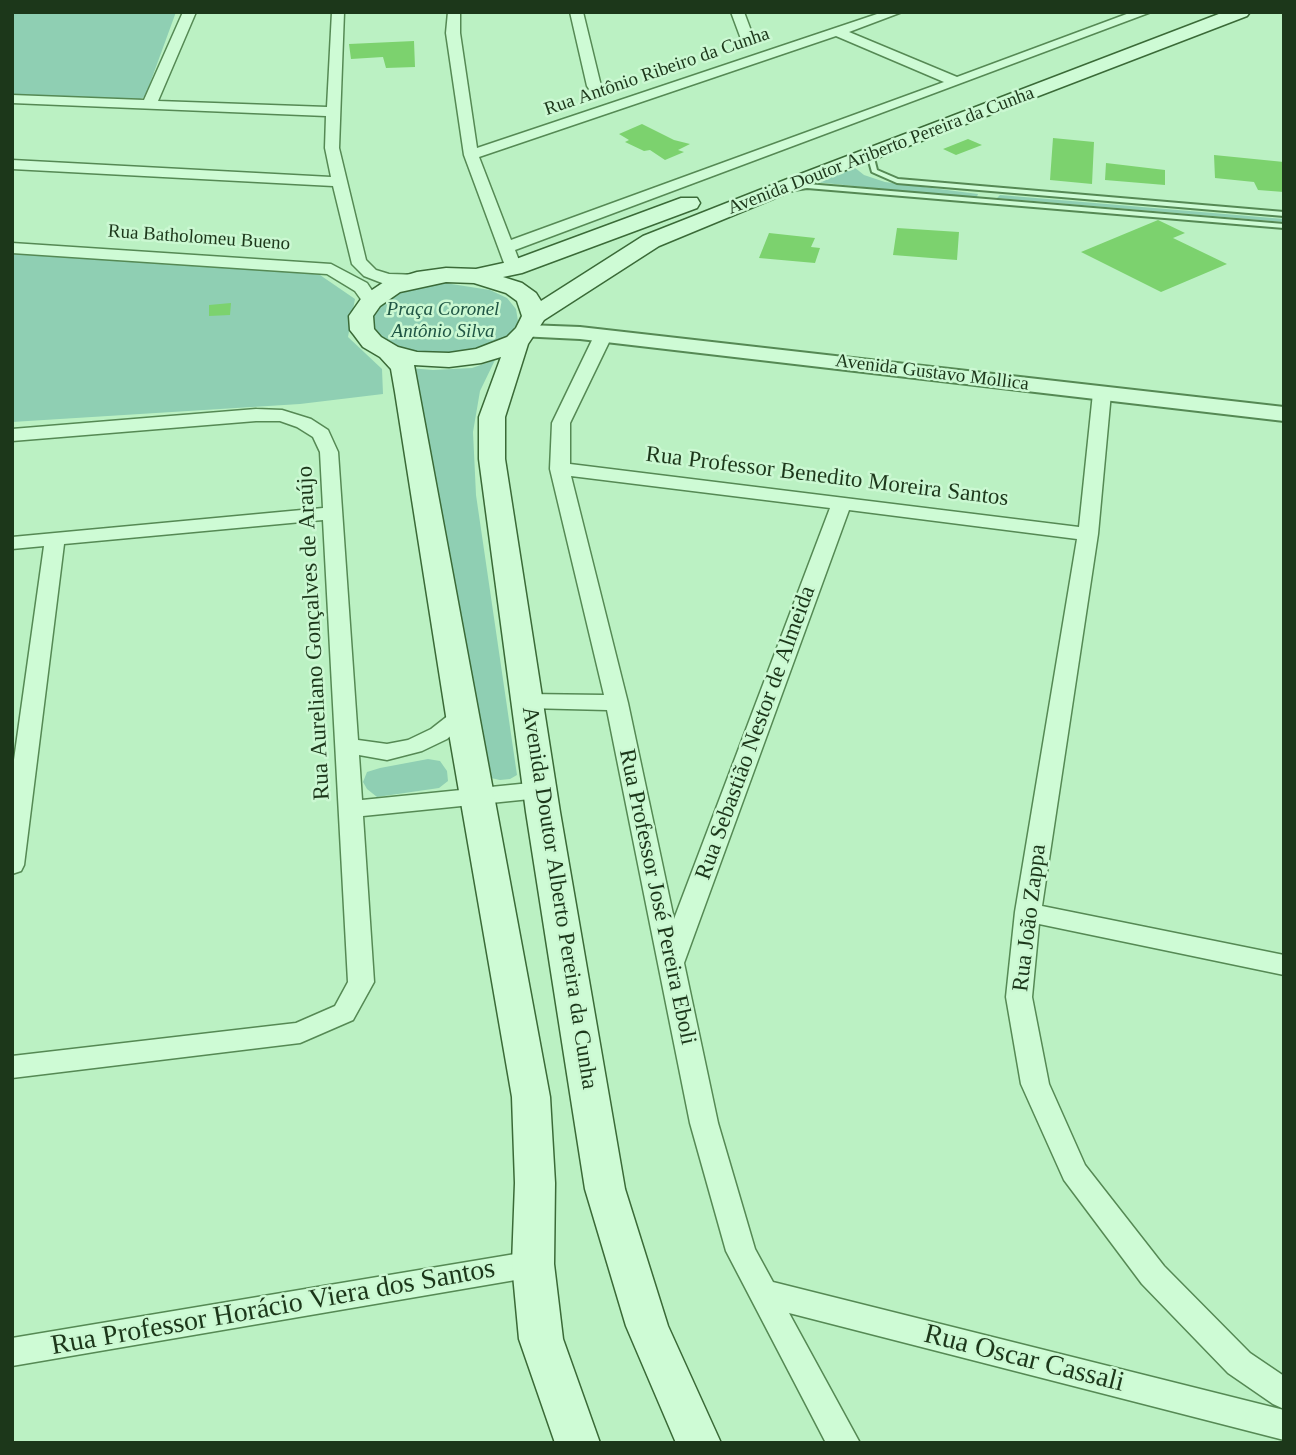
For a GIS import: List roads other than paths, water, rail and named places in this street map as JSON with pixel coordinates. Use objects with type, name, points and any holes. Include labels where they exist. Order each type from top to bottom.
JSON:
[{"type":"main road","name":"Avenida Doutor Ariberto Pereira da Cunha","points":[[476,276],[514,268],[1194,12]]},
{"type":"main road","name":"Avenida Doutor Ariberto Pereira da Cunha","points":[[527,327],[602,270],[651,241],[1241,12]]},
{"type":"main road","points":[[446,275],[476,276],[514,288],[528,298],[527,327],[481,356],[449,360],[417,359],[389,352],[372,342],[362,330],[361,316],[371,301],[392,287],[417,279],[446,275]]},
{"type":"main road","name":"Avenida Doutor Alberto Pereira da Cunha","points":[[527,327],[514,354],[492,417],[492,459],[540,790],[605,1189],[647,1326],[699,1443]]},
{"type":"main road","points":[[389,352],[403,368],[408,392],[462,716],[531,1097],[533,1264],[541,1339],[578,1443]]},
{"type":"street","points":[[149,105],[190,12]]},
{"type":"street","points":[[338,12],[332,148],[358,261],[370,274],[388,279],[417,279]]},
{"type":"street","points":[[454,12],[453,33],[480,130],[471,155],[514,268]]},
{"type":"street","points":[[576,12],[594,86]]},
{"type":"street","points":[[737,12],[746,36]]},
{"type":"street","name":"Rua Antônio Ribeiro da Cunha","points":[[471,155],[896,12]]},
{"type":"street","name":"Avenida Doutor Ariberto Pereira da Cunha","points":[[506,248],[1144,12]]},
{"type":"street","points":[[837,32],[957,82]]},
{"type":"street","points":[[12,99],[333,112]]},
{"type":"street","points":[[480,130],[524,137]]},
{"type":"street","points":[[12,164],[341,182]]},
{"type":"street","points":[[315,267],[338,263],[355,247]]},
{"type":"street","name":"Rua Batholomeu Bueno","points":[[12,248],[331,269],[349,277],[371,301]]},
{"type":"street","name":"Avenida Gustavo Mollica","points":[[527,327],[1284,414]]},
{"type":"street","name":"Rua Professor José Pereira Eboli","points":[[603,335],[561,423],[560,469],[617,703],[704,1123],[741,1251],[826,1414],[845,1443]]},
{"type":"street","name":"Rua João Zappa","points":[[1102,393],[1088,534],[1028,912],[1019,997],[1035,1084],[1074,1172],[1153,1275],[1239,1363],[1284,1394]]},
{"type":"street","name":"Rua Aureliano Gonçalves de Araújo","points":[[12,436],[256,415],[282,416],[304,422],[321,434],[329,452],[334,513],[361,982],[344,1013],[300,1033],[12,1067]]},
{"type":"street","name":"Rua Professor Benedito Moreira Santos","points":[[560,469],[1088,534]]},
{"type":"street","name":"Rua Sebastião Nestor de Almeida","points":[[671,963],[841,504]]},
{"type":"street","points":[[12,543],[334,513]]},
{"type":"street","points":[[12,865],[55,539]]},
{"type":"street","points":[[527,701],[617,703]]},
{"type":"street","points":[[347,746],[387,752],[414,746],[439,734],[462,716]]},
{"type":"street","points":[[351,809],[540,790]]},
{"type":"street","points":[[1028,912],[1284,965]]},
{"type":"street","name":"Rua Professor Horácio Viera dos Santos","points":[[12,1352],[533,1264]]},
{"type":"street","name":"Rua Oscar Cassali","points":[[763,1293],[1284,1425]]},
{"type":"lane","points":[[870,154],[874,171],[897,181],[1284,214]]},
{"type":"lane","points":[[775,191],[807,186],[1284,226]]},
{"type":"lane","points":[[991,202],[996,190]]},
{"type":"park label","name":"Praça Coronel Antônio Silva","points":[[443,321]]}]
